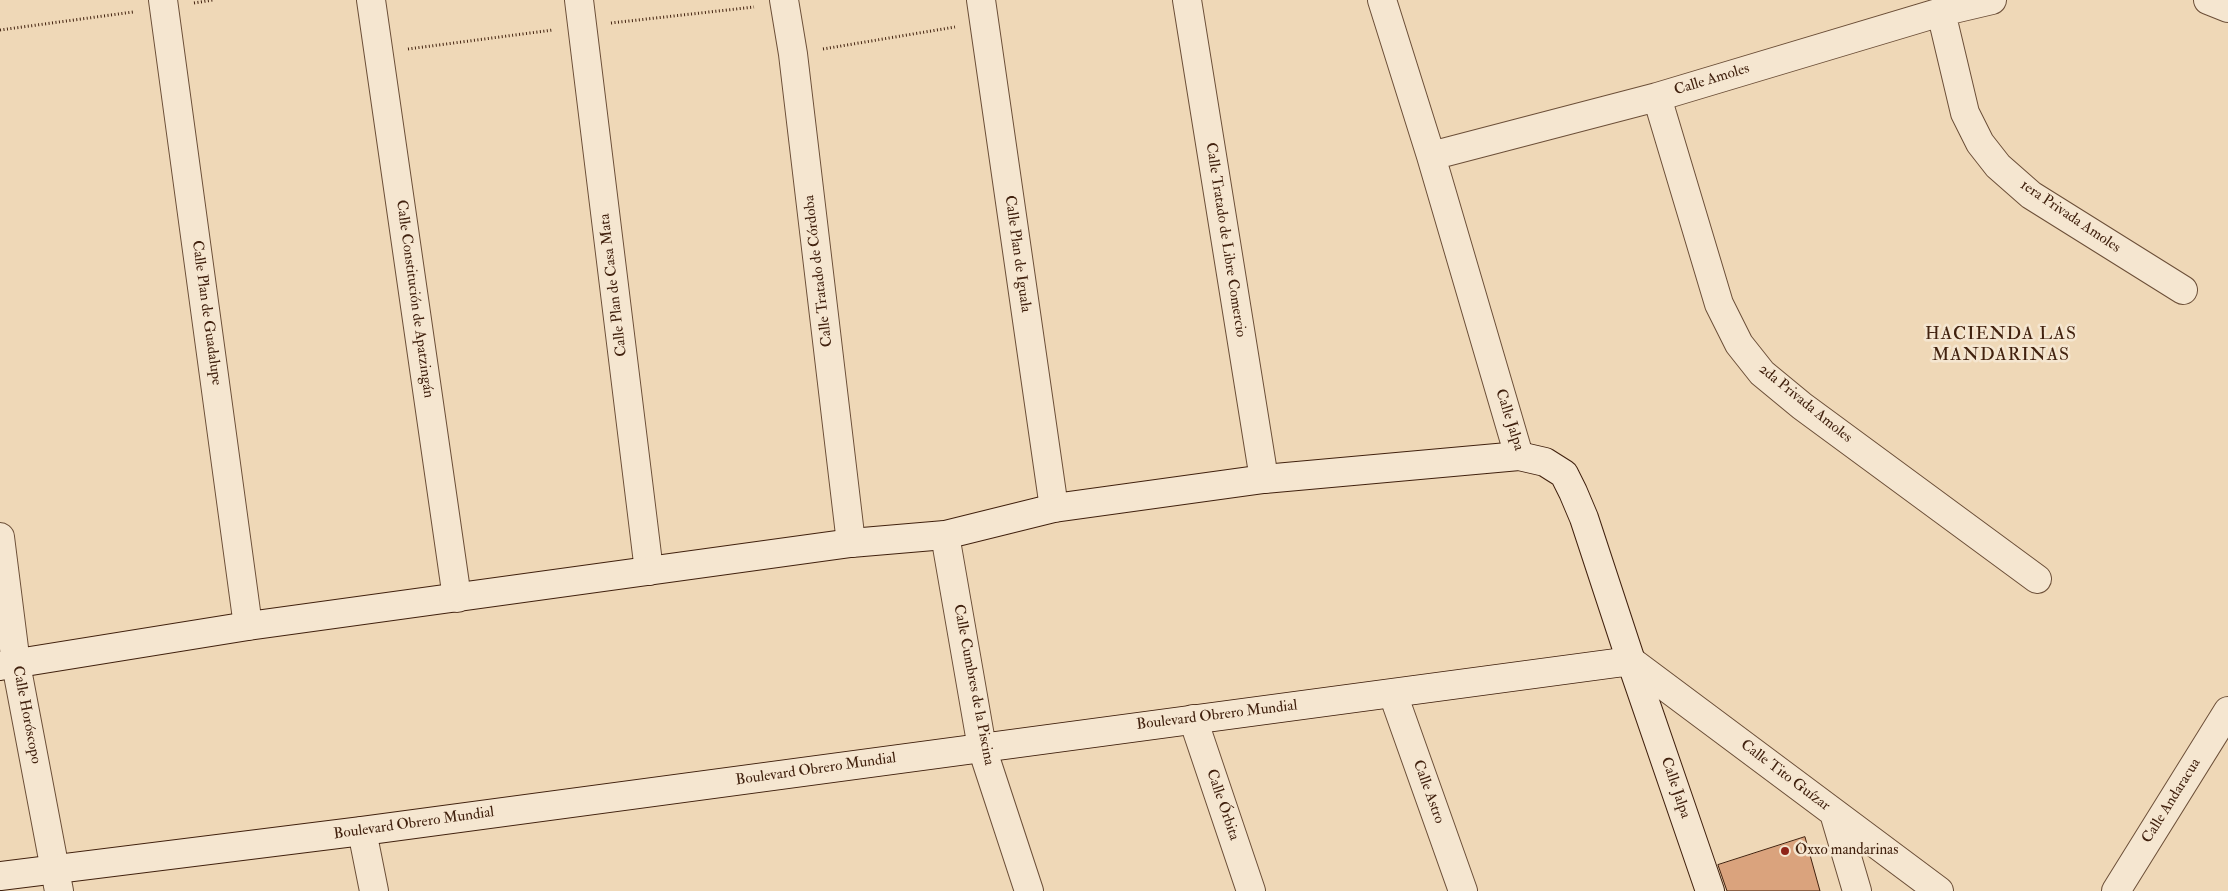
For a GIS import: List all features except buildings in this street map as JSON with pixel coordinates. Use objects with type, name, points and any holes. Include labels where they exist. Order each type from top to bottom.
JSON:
[{"type":"street","name":"Calle Constitución de Apatzingán","points":[[371,0],[457,598]]},
{"type":"street","name":"Calle Plan de Casa Mata","points":[[579,0],[649,571]]},
{"type":"street","name":"Calle Tratado de Córdoba","points":[[784,0],[793,54],[851,543]]},
{"type":"street","name":"Calle Tratado de Libre Comercio","points":[[1187,0],[1264,479]]},
{"type":"street","name":"Calle Jalpa","points":[[1382,0],[1431,156],[1518,456],[1544,462],[1564,474],[1584,518],[1710,891]]},
{"type":"street","name":"Calle Amoles","points":[[1431,156],[1657,97],[1941,12],[1992,0]]},
{"type":"street","points":[[2208,0],[2228,8]]},
{"type":"street","name":"Calle Plan de Guadalupe","points":[[164,4],[248,626]]},
{"type":"street","name":"Calle Plan de Iguala","points":[[982,11],[1054,508]]},
{"type":"street","name":"1era Privada Amoles","points":[[1941,12],[1965,113],[1980,142],[1998,166],[2030,195],[2183,290]]},
{"type":"street","name":"2da Privada Amoles","points":[[1657,97],[1719,304],[1739,344],[1762,373],[1802,406],[2036,579]]},
{"type":"street","points":[[8,665],[248,626],[851,543],[945,535],[1054,508],[1264,479],[1518,456]]},
{"type":"street","name":"Calle Cumbres de la Piscina","points":[[945,535],[982,748],[1029,891]]},
{"type":"street","name":"Calle Horóscopo","points":[[0,537],[8,665],[57,880]]},
{"type":"street","name":"Boulevard Obrero Mundial","points":[[0,876],[57,880],[362,832],[1631,661]]},
{"type":"street","name":"Calle Tito Guízar","points":[[1631,661],[1939,891]]},
{"type":"street","name":"Calle Astro","points":[[1393,694],[1463,891]]},
{"type":"street","name":"Calle Andaracua","points":[[2116,891],[2226,717]]},
{"type":"street","name":"Calle Órbita","points":[[1193,719],[1251,891]]},
{"type":"street","points":[[1834,813],[1857,891]]},
{"type":"street","points":[[362,832],[374,891]]},
{"type":"path","points":[[0,30],[164,4],[213,0]]},
{"type":"path","points":[[793,54],[982,11]]},
{"type":"place","name":"Oxxo mandarinas","points":[[1785,851]]},
{"type":"district","name":"HACIENDA LAS MANDARINAS","points":[[2001,345]]}]
